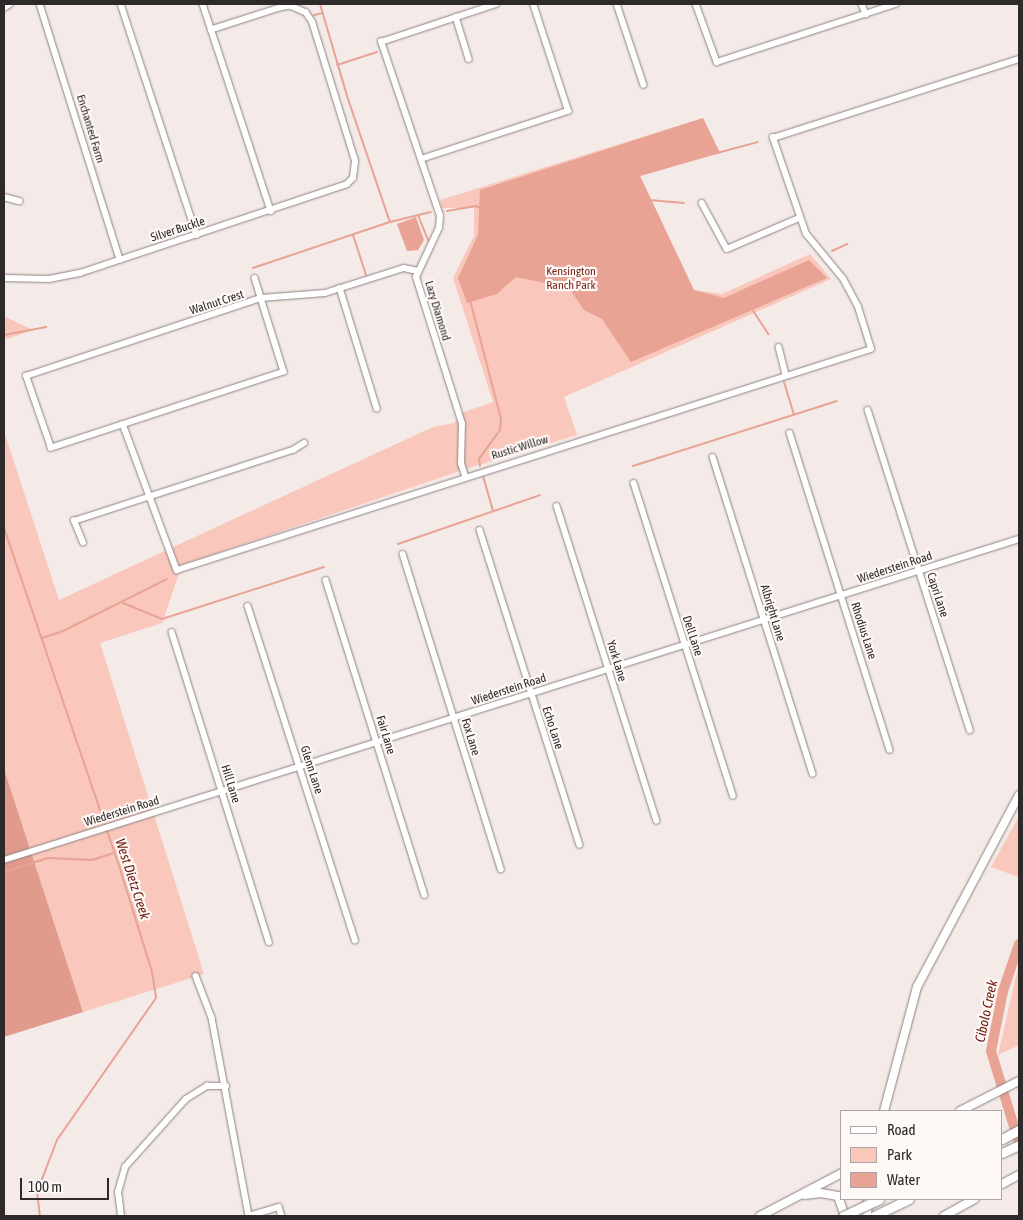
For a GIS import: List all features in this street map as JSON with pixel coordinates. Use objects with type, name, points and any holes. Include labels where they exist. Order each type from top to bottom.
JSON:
[{"type":"highway","points":[[1003,1138],[1019,1130]]},
{"type":"highway","points":[[1003,1153],[1019,1145]]},
{"type":"highway","points":[[844,1216],[877,1200]]},
{"type":"highway","points":[[874,1216],[907,1200]]},
{"type":"main road","points":[[884,1110],[917,987],[1019,795]]},
{"type":"main road","points":[[962,1110],[1019,1081]]},
{"type":"main road","points":[[760,1216],[840,1174]]},
{"type":"main road","points":[[1003,1183],[1019,1175]]},
{"type":"main road","points":[[798,1196],[821,1192],[838,1196],[844,1216]]},
{"type":"main road","points":[[867,1216],[868,1200]]},
{"type":"main road","points":[[944,1216],[973,1200]]},
{"type":"street","points":[[4,8],[10,4]]},
{"type":"street","name":"Enchanted Farm","points":[[40,4],[120,260]]},
{"type":"street","points":[[121,4],[196,235]]},
{"type":"street","points":[[203,4],[271,211]]},
{"type":"street","points":[[469,59],[456,17],[496,4]]},
{"type":"street","points":[[421,159],[568,111],[533,4]]},
{"type":"street","points":[[617,4],[644,85]]},
{"type":"street","points":[[696,4],[717,62],[896,4]]},
{"type":"street","points":[[862,4],[866,14]]},
{"type":"street","name":"Silver Buckle","points":[[4,278],[49,278],[120,260],[339,189],[353,178],[355,161],[312,22],[299,8],[280,8],[212,30]]},
{"type":"street","name":"Lazy Diamond","points":[[456,17],[381,42],[440,216],[439,228],[418,271],[419,286],[462,424],[461,464],[465,476]]},
{"type":"street","points":[[702,203],[728,249],[799,218],[773,138],[1019,59]]},
{"type":"street","points":[[4,197],[19,201]]},
{"type":"street","name":"Rustic Willow","points":[[148,496],[161,520],[177,570],[465,476],[870,349],[858,306],[843,279],[812,244],[799,218]]},
{"type":"street","name":"Walnut Crest","points":[[124,424],[50,448],[26,376],[261,298],[325,293],[404,268],[418,271]]},
{"type":"street","points":[[148,496],[124,424],[284,372],[255,278]]},
{"type":"street","points":[[340,288],[378,408]]},
{"type":"street","points":[[779,347],[786,375]]},
{"type":"street","name":"Capri Lane","points":[[868,410],[970,730]]},
{"type":"street","name":"Rhodius Lane","points":[[790,433],[890,750]]},
{"type":"street","points":[[83,543],[74,521],[293,450],[304,443]]},
{"type":"street","name":"Albright Lane","points":[[713,457],[813,774]]},
{"type":"street","name":"Dell Lane","points":[[634,483],[733,796]]},
{"type":"street","name":"York Lane","points":[[557,506],[656,821]]},
{"type":"street","name":"Echo Lane","points":[[480,530],[530,694],[580,845]]},
{"type":"street","name":"Wiederstein Road","points":[[4,860],[1019,539]]},
{"type":"street","name":"Fox Lane","points":[[403,554],[501,869]]},
{"type":"street","name":"Fair Lane","points":[[326,580],[425,896]]},
{"type":"street","name":"Glenn Lane","points":[[248,606],[355,940]]},
{"type":"street","name":"Hill Lane","points":[[172,632],[269,942]]},
{"type":"street","points":[[196,976],[212,1018],[249,1216],[279,1207],[282,1216]]},
{"type":"street","points":[[121,1216],[118,1192],[125,1167],[186,1099],[207,1086],[226,1086]]},
{"type":"green space","name":"Kensington Ranch Park","points":[[703,118],[720,153],[640,176],[694,290],[722,294],[810,254],[831,279],[564,397],[577,435],[469,468],[182,565],[162,623],[100,643],[204,974],[83,1012],[4,769],[4,431],[59,600],[433,427],[454,423],[464,412],[493,402],[453,278],[474,236],[474,208],[442,208],[440,200]]},
{"type":"green space","points":[[4,316],[33,330],[4,340]]},
{"type":"green space","points":[[1019,816],[1019,877],[991,867]]},
{"type":"green space","points":[[1019,965],[1019,1045],[998,1055],[1018,968]]},
{"type":"shaded area","points":[[4,769],[83,1012],[4,1037]]},
{"type":"water","points":[[703,118],[720,153],[640,176],[694,290],[724,298],[809,260],[827,278],[631,362],[602,319],[584,310],[569,288],[516,277],[497,294],[467,303],[458,278],[478,235],[480,190]]},
{"type":"water","points":[[416,217],[424,240],[418,250],[407,251],[397,224]]},
{"type":"waterway","points":[[320,4],[347,96],[390,222],[431,212]]},
{"type":"waterway","points":[[314,15],[323,13]]},
{"type":"waterway","points":[[337,65],[377,52]]},
{"type":"waterway","points":[[717,153],[758,142]]},
{"type":"waterway","points":[[649,200],[684,203]]},
{"type":"waterway","points":[[447,211],[476,206],[480,208]]},
{"type":"waterway","points":[[418,215],[428,240]]},
{"type":"waterway","points":[[253,268],[390,222]]},
{"type":"waterway","points":[[353,235],[366,275]]},
{"type":"waterway","points":[[832,251],[847,244]]},
{"type":"waterway","points":[[470,300],[501,419],[500,430],[479,459],[480,466]]},
{"type":"waterway","points":[[752,309],[768,334]]},
{"type":"waterway","points":[[4,335],[46,327]]},
{"type":"waterway","points":[[784,382],[794,415]]},
{"type":"waterway","points":[[633,466],[837,401]]},
{"type":"waterway","points":[[483,476],[493,510]]},
{"type":"waterway","points":[[398,544],[540,495]]},
{"type":"waterway","name":"West Dietz Creek","points":[[4,528],[120,869],[152,972],[156,998],[57,1140],[37,1192],[40,1216]]},
{"type":"waterway","points":[[123,603],[162,619],[324,567]]},
{"type":"waterway","points":[[42,638],[63,631],[167,579]]},
{"type":"waterway","points":[[4,872],[48,858],[92,860],[114,853]]},
{"type":"waterway","name":"Cibolo Creek","points":[[1019,944],[1003,991],[991,1051],[1019,1143]]}]
